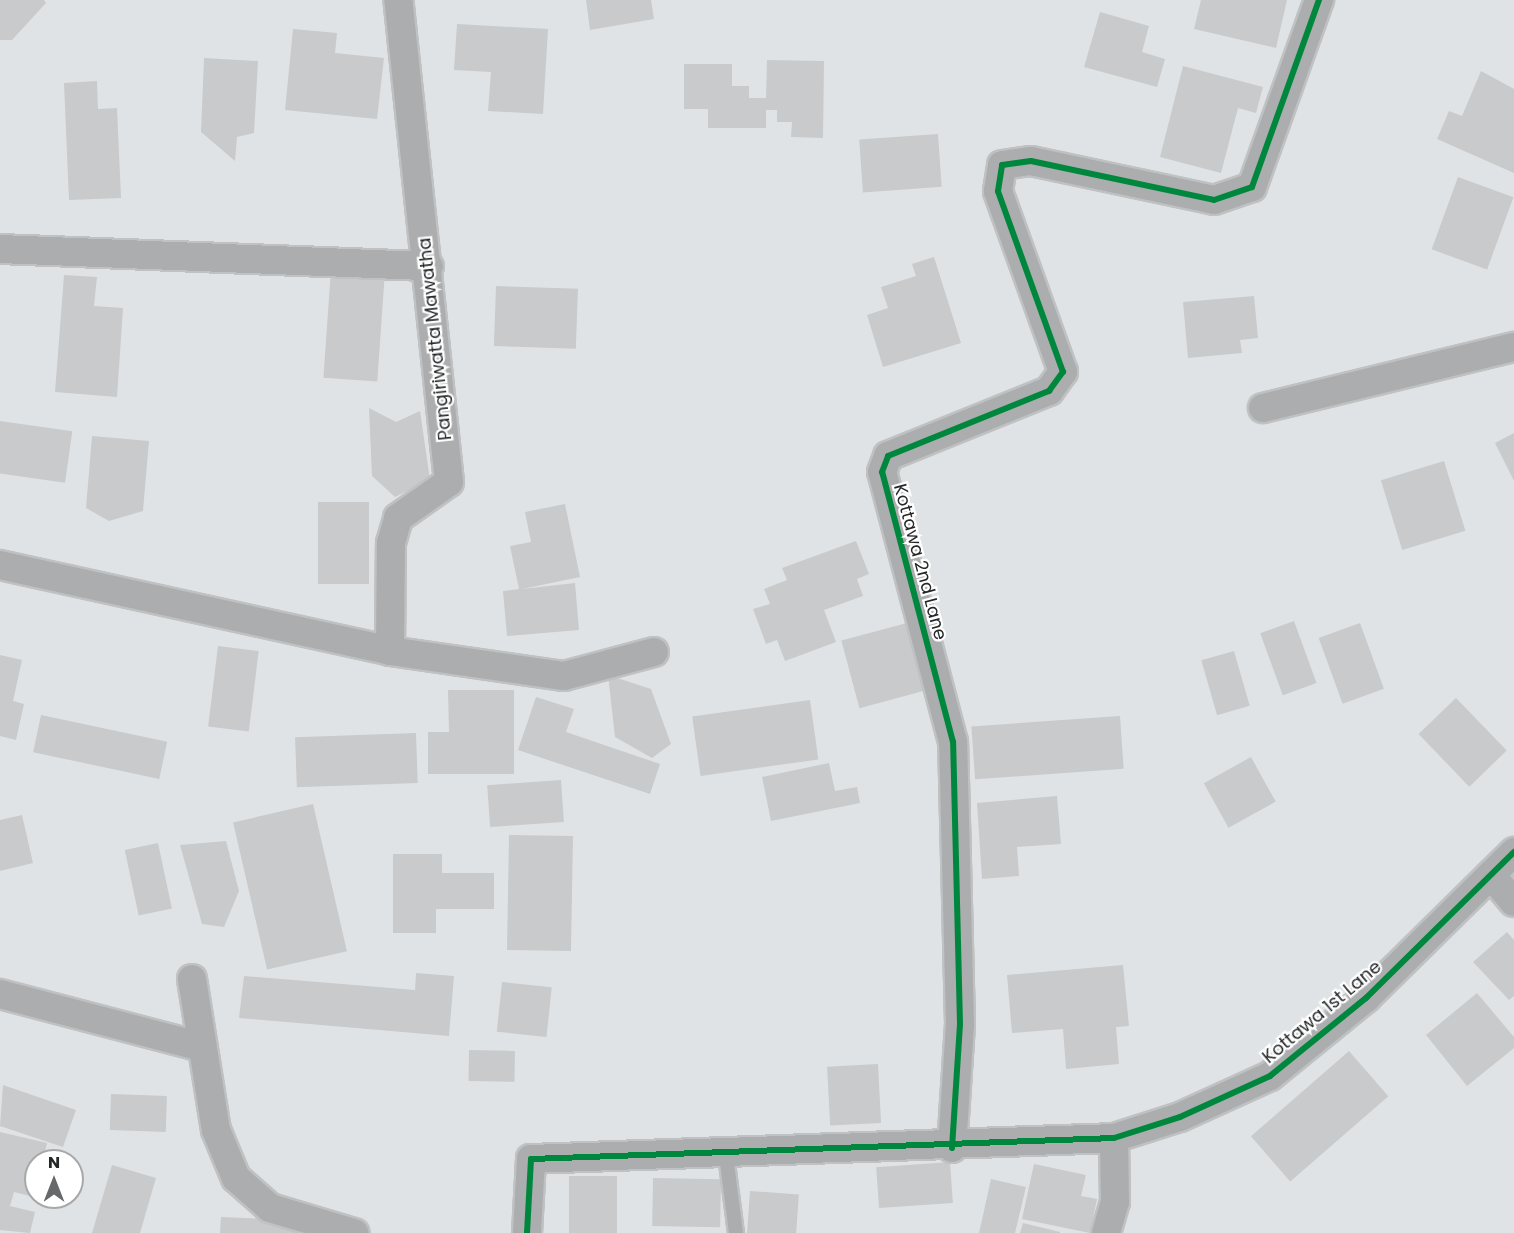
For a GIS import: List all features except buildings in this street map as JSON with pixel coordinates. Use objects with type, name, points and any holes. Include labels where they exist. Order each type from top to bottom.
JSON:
[{"type":"street","name":"Pangiriwatta Mawatha","points":[[390,651],[391,543],[398,518],[449,482],[429,266],[398,0]]},
{"type":"street","name":"Kottawa 2nd Lane","points":[[952,1148],[960,1024],[953,742],[882,472],[888,456],[1049,391],[1063,372],[998,191],[1002,165],[1030,161],[1214,200],[1252,187],[1319,0]]},
{"type":"street","points":[[0,249],[429,266]]},
{"type":"street","points":[[1263,408],[1514,347]]},
{"type":"street","points":[[0,565],[390,651],[564,676],[654,652]]},
{"type":"street","name":"Kottawa 1st Lane","points":[[527,1233],[531,1159],[952,1148],[1114,1138],[1180,1118],[1270,1076],[1366,998],[1514,852]]},
{"type":"street","points":[[1491,875],[1514,902]]},
{"type":"street","points":[[192,979],[216,1130],[236,1178],[270,1208],[354,1233]]},
{"type":"street","points":[[0,994],[202,1047]]},
{"type":"street","points":[[1106,1233],[1115,1202],[1114,1138]]},
{"type":"lane","points":[[726,1155],[736,1233]]},
{"type":"lane","points":[[1115,1202],[1124,1233]]},
{"type":"cycle path","points":[[952,1148],[960,1024],[953,742],[882,472],[888,456],[1049,391],[1063,372],[998,191],[1002,165],[1031,161],[1214,200],[1252,187],[1319,0]]},
{"type":"cycle path","points":[[527,1233],[531,1159],[1114,1138],[1180,1117],[1270,1076],[1366,998],[1514,852]]}]
